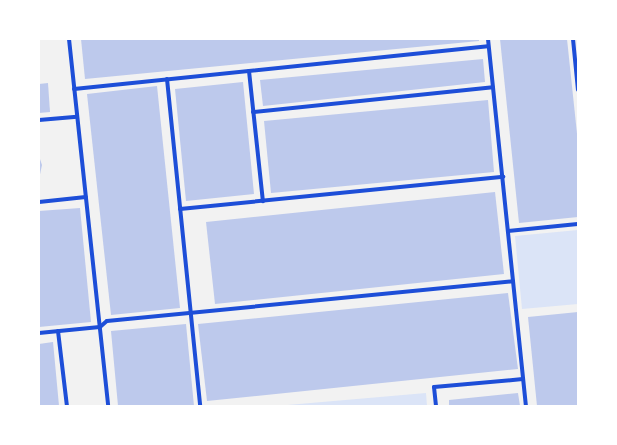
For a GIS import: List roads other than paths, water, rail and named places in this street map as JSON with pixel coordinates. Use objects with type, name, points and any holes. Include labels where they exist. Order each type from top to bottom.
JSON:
[{"type":"street","points":[[69,39],[108,406]]},
{"type":"street","points":[[488,39],[526,406]]},
{"type":"street","points":[[573,39],[578,90]]},
{"type":"street","points":[[74,89],[488,46]]},
{"type":"street","points":[[249,71],[263,201]]},
{"type":"street","points":[[167,79],[200,406]]},
{"type":"street","points":[[253,112],[493,87]]},
{"type":"street","points":[[39,120],[77,117]]},
{"type":"street","points":[[180,210],[502,178]]},
{"type":"street","points":[[39,202],[86,197]]},
{"type":"street","points":[[508,231],[578,224]]},
{"type":"street","points":[[39,333],[100,327],[107,321],[513,281]]},
{"type":"street","points":[[58,331],[68,406]]},
{"type":"street","points":[[436,406],[434,387],[523,379]]}]
